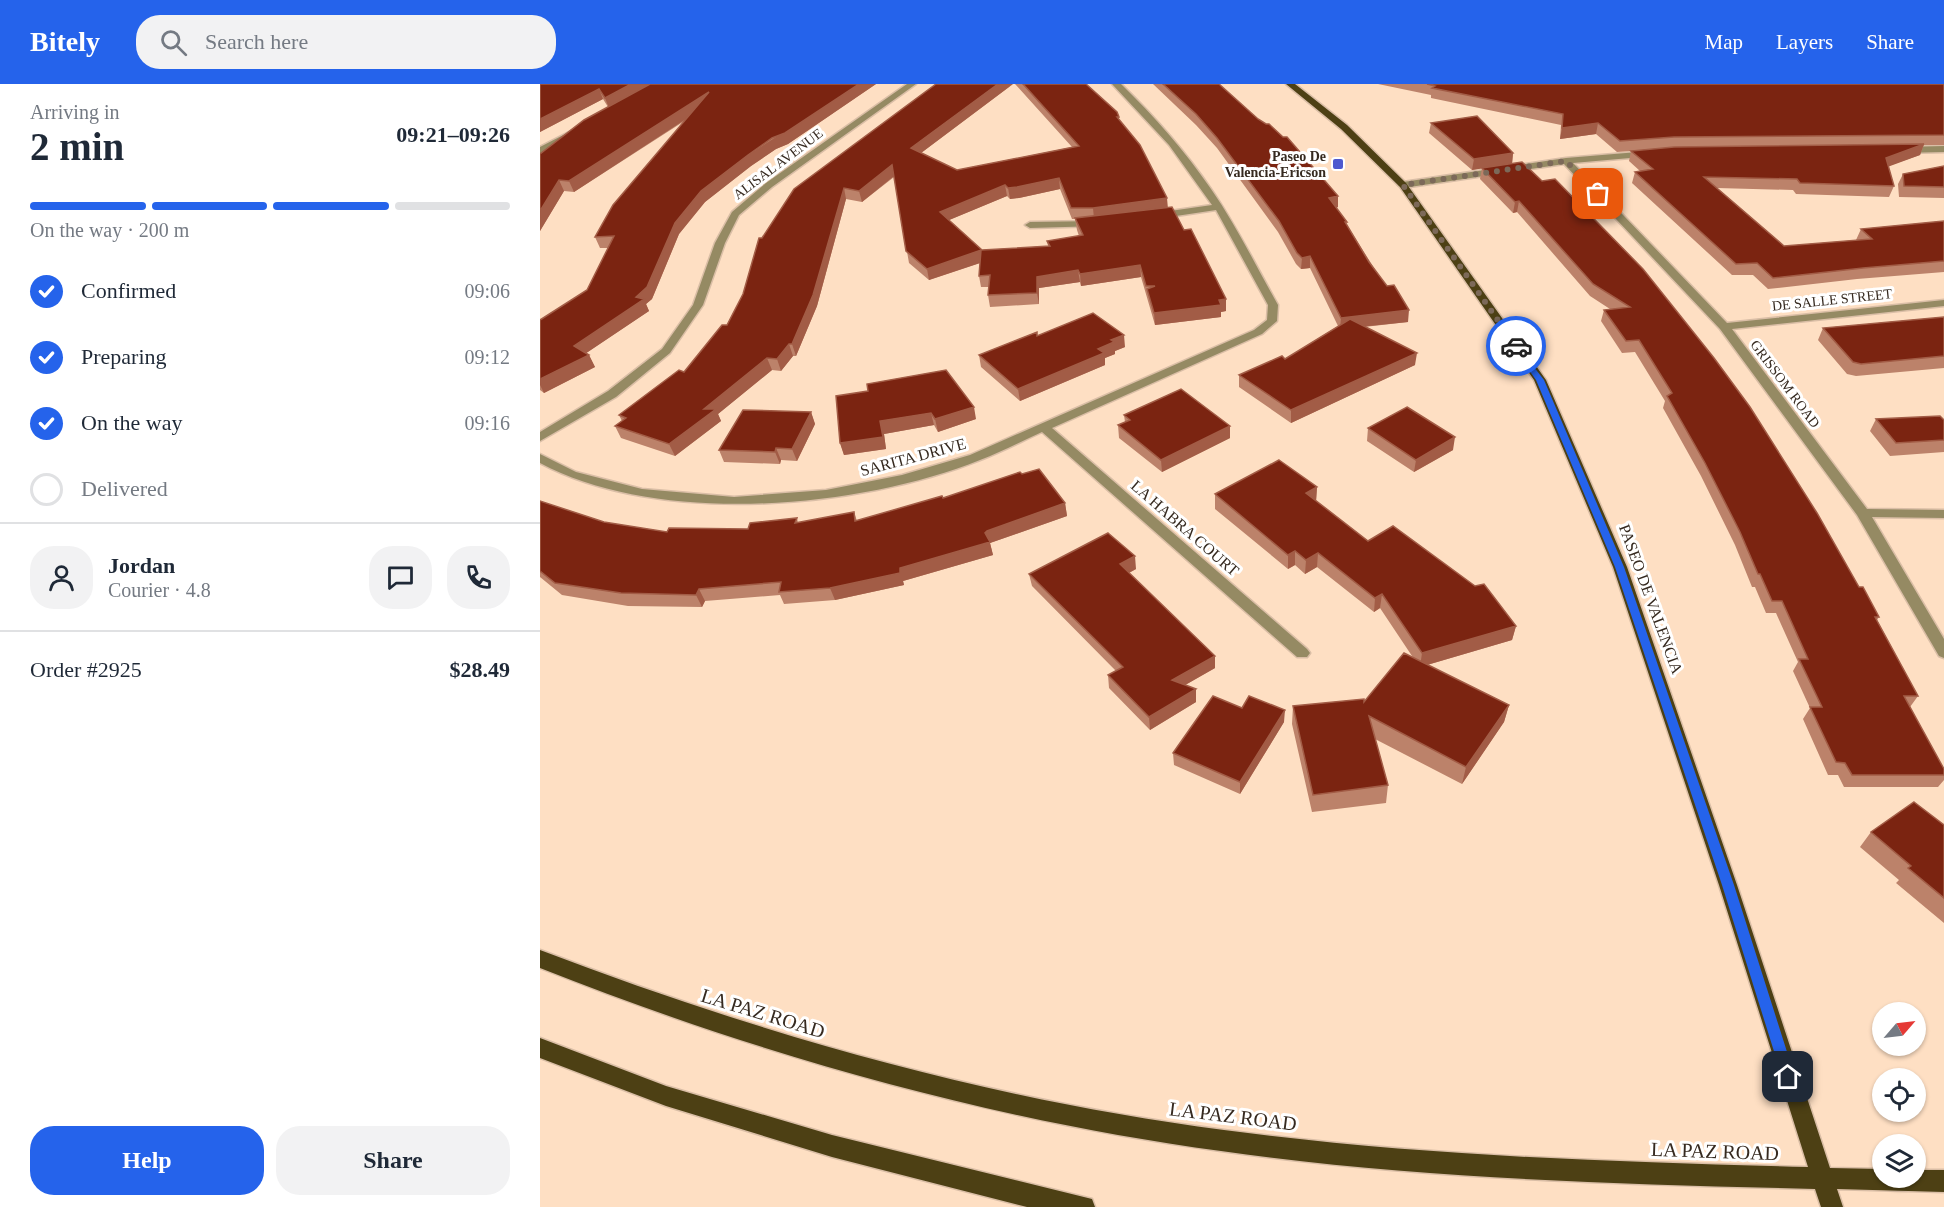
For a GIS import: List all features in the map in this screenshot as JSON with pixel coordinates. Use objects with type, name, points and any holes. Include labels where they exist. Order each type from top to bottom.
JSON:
[{"type":"main road","name":"PASEO DE VALENCIA","points":[[1290,84],[1344,127],[1403,185],[1540,380],[1620,567],[1728,885],[1832,1207]]},
{"type":"main road","name":"LA PAZ ROAD","points":[[540,959],[669,1010],[777,1045],[1033,1109],[1179,1134],[1348,1154],[1545,1170],[1944,1182]]},
{"type":"main road","points":[[540,1048],[666,1096],[832,1146],[1035,1198],[1084,1207]]},
{"type":"street","name":"ALISAL AVENUE","points":[[540,437],[612,394],[666,351],[698,304],[720,243],[735,214],[769,185],[912,84]]},
{"type":"street","points":[[1116,84],[1175,147],[1219,207],[1140,218]]},
{"type":"street","points":[[542,148],[578,131]]},
{"type":"street","points":[[1897,150],[1944,149]]},
{"type":"street","points":[[1403,185],[1566,161],[1660,153]]},
{"type":"street","name":"GRISSOM ROAD","points":[[1566,161],[1724,327],[1863,513],[1944,652]]},
{"type":"street","name":"SARITA DRIVE","points":[[540,458],[572,475],[642,493],[734,501],[826,494],[904,479],[974,458],[1258,332],[1272,321],[1273,305],[1219,207]]},
{"type":"street","points":[[1030,225],[1106,223]]},
{"type":"street","name":"DE SALLE STREET","points":[[1724,327],[1944,303]]},
{"type":"street","name":"LA HABRA COURT","points":[[1045,428],[1302,653]]},
{"type":"street","points":[[1863,513],[1944,514]]},
{"type":"building","points":[[540,84],[631,84],[605,98],[599,89],[540,119]]},
{"type":"building","points":[[650,84],[859,84],[785,133],[772,138],[701,191],[675,223],[647,287],[636,297],[644,299],[574,346],[589,355],[540,379],[540,320],[587,290],[614,236],[595,237],[613,205],[709,92],[569,181],[559,180],[540,211],[540,154],[584,120]]},
{"type":"building","points":[[936,84],[998,84],[911,148],[957,170],[1079,146],[1023,84],[1086,84],[1117,112],[1119,117],[1117,117],[1140,145],[1167,198],[1093,208],[1071,208],[1059,178],[1017,187],[1008,188],[1005,185],[940,212],[982,250],[1050,246],[1047,241],[1083,235],[1075,218],[1172,207],[1184,230],[1191,229],[1226,299],[1219,300],[1221,305],[1154,313],[1147,289],[1155,286],[1146,286],[1140,265],[1080,274],[1078,270],[1037,277],[1037,293],[988,295],[990,275],[979,276],[981,250],[927,269],[906,251],[892,165],[859,191],[844,188],[813,295],[792,344],[789,344],[777,359],[767,358],[704,409],[716,409],[669,444],[615,426],[626,418],[619,415],[679,370],[684,372],[722,325],[727,325],[743,294],[759,238],[762,238],[794,189]]},
{"type":"building","points":[[1163,84],[1219,84],[1258,119],[1269,124],[1283,137],[1287,137],[1338,196],[1329,198],[1347,222],[1345,222],[1369,262],[1387,286],[1394,285],[1409,310],[1341,318],[1310,256],[1302,258],[1297,253],[1279,221],[1217,138],[1196,114]]},
{"type":"building","points":[[1427,84],[1944,84],[1944,135],[1674,137],[1620,141],[1598,123],[1562,128],[1563,114],[1432,88],[1435,86]]},
{"type":"building","points":[[1477,116],[1513,153],[1474,159],[1431,123]]},
{"type":"building","points":[[1924,144],[1886,158],[1894,186],[1800,183],[1797,179],[1704,177],[1784,246],[1872,239],[1861,229],[1944,221],[1944,261],[1773,278],[1757,263],[1736,264],[1635,172],[1653,169],[1631,151],[1674,147]]},
{"type":"building","points":[[1522,162],[1542,181],[1555,179],[1643,269],[1750,407],[1817,513],[1859,587],[1863,587],[1879,617],[1875,617],[1918,696],[1904,696],[1944,769],[1944,775],[1852,775],[1845,763],[1836,762],[1810,707],[1822,707],[1799,659],[1808,659],[1782,601],[1772,601],[1705,463],[1667,396],[1672,393],[1639,340],[1626,341],[1604,310],[1630,307],[1593,284],[1519,201],[1515,202],[1482,168]]},
{"type":"building","points":[[1944,166],[1944,187],[1904,186],[1903,174]]},
{"type":"building","points":[[1093,313],[1124,335],[1098,349],[1104,353],[1018,389],[979,355],[1037,332],[1037,336]]},
{"type":"building","points":[[1944,317],[1944,356],[1861,364],[1853,362],[1823,328]]},
{"type":"building","points":[[1350,319],[1417,353],[1291,410],[1239,375],[1282,356],[1285,359]]},
{"type":"building","points":[[946,370],[974,407],[935,419],[931,413],[880,421],[883,437],[840,443],[836,396],[868,391],[867,384]]},
{"type":"building","points":[[1181,389],[1230,426],[1161,460],[1118,425],[1130,420],[1124,415]]},
{"type":"building","points":[[1407,407],[1455,437],[1416,460],[1368,428]]},
{"type":"building","points":[[743,410],[811,412],[792,449],[776,448],[775,452],[719,450]]},
{"type":"building","points":[[1940,416],[1944,420],[1944,440],[1896,443],[1876,419]]},
{"type":"building","points":[[1279,460],[1317,487],[1306,493],[1368,541],[1393,526],[1475,586],[1484,584],[1516,626],[1422,653],[1382,594],[1375,598],[1318,553],[1306,560],[1295,551],[1288,555],[1215,494]]},
{"type":"building","points":[[1039,469],[1065,503],[987,531],[985,533],[990,542],[900,568],[900,573],[830,588],[779,592],[781,582],[699,589],[696,595],[621,593],[555,583],[540,571],[540,501],[604,522],[667,532],[669,528],[748,529],[750,523],[797,518],[795,523],[854,512],[855,521],[942,496],[943,498],[1020,472],[1022,474]]},
{"type":"building","points":[[1108,533],[1135,556],[1120,564],[1215,656],[1172,680],[1196,689],[1149,717],[1108,675],[1123,667],[1029,574]]},
{"type":"building","points":[[1404,653],[1509,705],[1466,767],[1369,716],[1388,785],[1313,795],[1293,706],[1364,699],[1364,702]]},
{"type":"building","points":[[1213,696],[1242,708],[1249,696],[1285,710],[1240,782],[1173,753]]},
{"type":"building","points":[[1914,802],[1944,825],[1944,898],[1908,868],[1911,866],[1871,832]]},
{"type":"way so far","points":[[1516,346],[1403,185],[1566,161],[1598,194]]},
{"type":"place","name":"Paseo De Valencia-Ericson","points":[[1338,164]]},
{"type":"route","points":[[1516,346],[1540,380],[1620,567],[1728,885],[1788,1077]]}]
